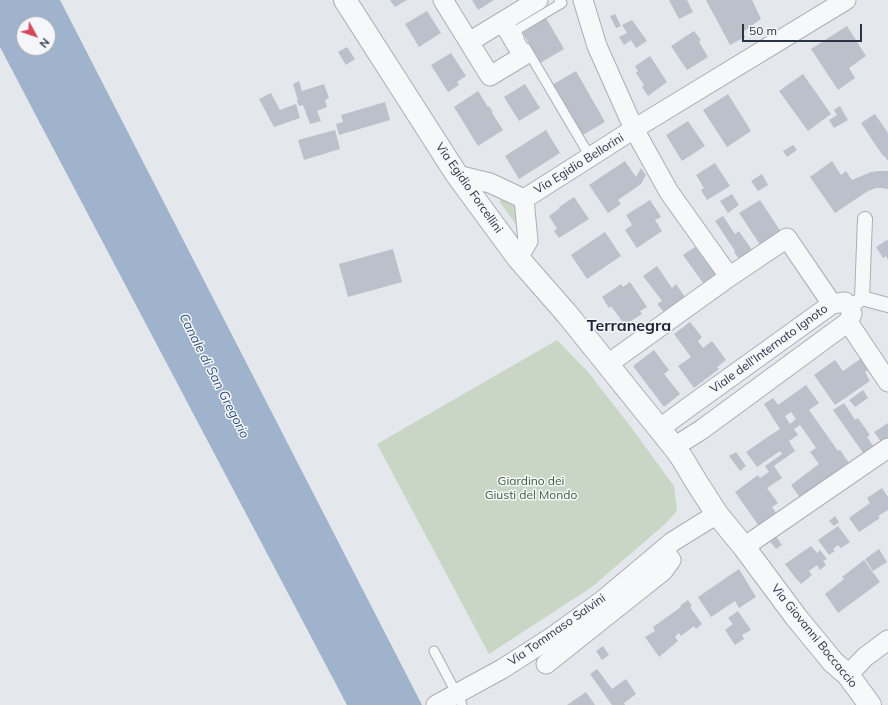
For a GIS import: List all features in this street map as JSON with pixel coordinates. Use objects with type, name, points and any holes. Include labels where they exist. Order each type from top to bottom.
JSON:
[{"type":"street","name":"Via Egidio Forcellini","points":[[345,0],[457,175],[518,258],[567,314],[674,447],[718,514]]},
{"type":"street","points":[[443,0],[490,76],[523,56],[503,22]]},
{"type":"street","points":[[469,42],[538,0]]},
{"type":"street","points":[[583,0],[597,46],[634,129],[669,192],[728,275]]},
{"type":"street","name":"Via Egidio Bellorini","points":[[524,199],[634,129],[846,0]]},
{"type":"street","name":"Via Egidio Bellorini","points":[[457,175],[490,183],[524,199]]},
{"type":"street","name":"Via Egidio Bellorini","points":[[518,258],[528,241],[524,199]]},
{"type":"street","points":[[848,308],[865,218]]},
{"type":"street","points":[[608,364],[728,275],[787,238],[848,308],[888,382]]},
{"type":"street","points":[[848,308],[888,305]]},
{"type":"street","name":"Viale dell'Internato Ignoto","points":[[659,429],[679,414],[848,308]]},
{"type":"street","name":"Viale dell'Internato Ignoto","points":[[674,447],[701,430],[848,308]]},
{"type":"street","points":[[744,547],[888,448]]},
{"type":"street","name":"Via Giovanni Boccaccio","points":[[718,514],[796,616],[833,662],[848,675],[870,705]]},
{"type":"street","name":"Via Tommaso Salvini","points":[[451,700],[552,637],[603,600],[672,542],[718,514]]},
{"type":"street","name":"Via Tommaso Salvini","points":[[546,664],[663,571],[671,560],[664,550]]},
{"type":"street","points":[[848,675],[865,657],[888,640]]},
{"type":"lane","points":[[559,0],[562,3],[515,31],[585,148],[592,156]]},
{"type":"lane","points":[[434,651],[451,700]]},
{"type":"green space","points":[[503,199],[520,209],[520,230],[499,201]]},
{"type":"green space","name":"Giardino dei Giusti del Mondo","points":[[557,340],[588,372],[674,486],[677,511],[665,524],[592,587],[489,654],[377,444]]},
{"type":"water","name":"Canale di San Gregorio","points":[[0,0],[60,0],[422,705],[347,705],[0,47]]},
{"type":"building","points":[[390,0],[407,0],[395,7]]},
{"type":"building","points":[[472,0],[494,0],[478,10]]},
{"type":"building","points":[[669,0],[687,0],[693,12],[679,19]]},
{"type":"building","points":[[706,0],[752,0],[761,19],[743,32],[745,37],[730,45]]},
{"type":"building","points":[[427,11],[441,33],[419,47],[405,24]]},
{"type":"building","points":[[615,14],[621,26],[616,28],[610,16]]},
{"type":"building","points":[[546,18],[564,49],[540,63],[523,33]]},
{"type":"building","points":[[632,20],[647,41],[636,48],[631,40],[624,45],[619,37],[627,33],[622,25]]},
{"type":"building","points":[[847,26],[866,56],[849,68],[855,78],[838,90],[811,49]]},
{"type":"building","points":[[694,31],[701,40],[699,42],[708,57],[687,70],[671,46]]},
{"type":"building","points":[[347,47],[355,59],[346,65],[338,52]]},
{"type":"building","points":[[451,53],[466,76],[457,82],[459,85],[448,92],[431,65]]},
{"type":"building","points":[[650,56],[667,82],[648,96],[642,87],[644,85],[636,73],[638,71],[635,66]]},
{"type":"building","points":[[576,71],[605,122],[581,136],[552,85]]},
{"type":"building","points":[[803,74],[831,114],[808,131],[779,91]]},
{"type":"building","points":[[299,81],[302,91],[324,84],[329,98],[325,100],[327,107],[317,111],[321,121],[310,124],[303,105],[299,106],[293,84]]},
{"type":"building","points":[[525,84],[540,108],[519,121],[504,97]]},
{"type":"building","points":[[478,91],[493,112],[492,113],[503,130],[478,146],[454,107]]},
{"type":"building","points":[[271,93],[280,110],[296,104],[300,118],[274,127],[259,99]]},
{"type":"building","points":[[728,94],[751,131],[727,147],[703,110]]},
{"type":"building","points":[[385,102],[390,120],[339,135],[336,124],[343,122],[341,115]]},
{"type":"building","points":[[840,106],[848,120],[834,128],[829,120],[837,115],[834,110]]},
{"type":"building","points":[[875,114],[888,133],[888,161],[861,123]]},
{"type":"building","points":[[688,121],[705,146],[682,161],[666,135]]},
{"type":"building","points":[[335,130],[340,149],[304,160],[298,140]]},
{"type":"building","points":[[546,130],[560,153],[519,179],[505,156]]},
{"type":"building","points":[[793,145],[797,150],[787,157],[783,151]]},
{"type":"building","points":[[625,161],[636,177],[641,168],[646,175],[641,184],[618,200],[621,204],[608,213],[589,185]]},
{"type":"building","points":[[832,161],[841,175],[846,171],[852,180],[871,172],[888,171],[888,189],[876,188],[868,191],[835,213],[810,177]]},
{"type":"building","points":[[715,163],[730,186],[707,200],[701,190],[704,188],[696,175]]},
{"type":"building","points":[[762,174],[768,185],[758,191],[751,181]]},
{"type":"building","points":[[732,194],[739,205],[728,213],[720,201]]},
{"type":"building","points":[[574,197],[589,219],[559,238],[554,231],[557,229],[549,216]]},
{"type":"building","points":[[650,200],[661,217],[655,220],[662,231],[637,248],[625,230],[632,225],[626,215]]},
{"type":"building","points":[[760,200],[781,232],[761,246],[739,213]]},
{"type":"building","points":[[723,216],[735,234],[739,231],[754,253],[741,262],[715,221]]},
{"type":"building","points":[[605,232],[621,256],[587,279],[571,255]]},
{"type":"building","points":[[887,240],[888,260],[886,256],[883,258],[876,247]]},
{"type":"building","points":[[695,247],[718,278],[706,287],[683,255]]},
{"type":"building","points":[[393,249],[402,282],[348,297],[339,264]]},
{"type":"building","points":[[657,266],[672,288],[676,284],[685,297],[664,312],[657,304],[662,301],[643,276]]},
{"type":"building","points":[[630,282],[647,307],[640,311],[642,314],[625,325],[611,306],[609,308],[602,297],[621,284],[623,287]]},
{"type":"building","points":[[690,322],[702,337],[698,341],[703,348],[712,341],[726,360],[717,367],[719,369],[694,388],[678,366],[691,357],[674,334]]},
{"type":"building","points":[[654,350],[669,370],[664,374],[680,394],[664,407],[633,366]]},
{"type":"building","points":[[863,357],[871,368],[865,372],[870,381],[835,405],[814,375],[835,360],[843,371]]},
{"type":"building","points":[[806,385],[819,403],[809,410],[838,451],[840,450],[852,467],[803,502],[791,485],[819,464],[810,452],[816,448],[800,425],[794,429],[798,435],[789,441],[795,451],[774,466],[782,478],[767,488],[778,503],[772,507],[778,516],[761,529],[735,492],[758,475],[760,478],[769,472],[765,466],[782,454],[780,451],[757,467],[746,452],[780,429],[764,404],[773,398],[778,405]],"holes":[[[791,412],[796,419],[790,424],[785,416]]]},
{"type":"building","points":[[863,390],[868,398],[855,407],[849,400]]},
{"type":"building","points":[[844,403],[855,420],[858,418],[870,435],[867,437],[876,450],[866,457],[833,410]]},
{"type":"building","points":[[888,423],[888,439],[882,443],[874,432]]},
{"type":"building","points":[[736,452],[746,466],[740,471],[729,456]]},
{"type":"building","points":[[882,488],[888,497],[888,510],[878,516],[880,518],[859,532],[849,518],[870,503],[867,498]]},
{"type":"building","points":[[835,516],[839,522],[834,526],[829,521]]},
{"type":"building","points":[[838,526],[850,542],[841,548],[838,545],[833,549],[835,551],[829,555],[818,540]]},
{"type":"building","points":[[775,535],[782,545],[776,549],[768,539]]},
{"type":"building","points":[[811,546],[817,553],[820,550],[827,559],[823,561],[826,565],[820,570],[817,565],[809,571],[812,575],[801,584],[785,564]]},
{"type":"building","points":[[879,549],[887,562],[873,571],[865,559]]},
{"type":"building","points":[[864,560],[880,582],[838,613],[825,594],[844,579],[842,577]]},
{"type":"building","points":[[739,569],[756,597],[739,608],[735,601],[711,617],[698,597]]},
{"type":"building","points":[[688,600],[692,606],[690,607],[702,624],[696,629],[694,626],[681,636],[679,633],[675,637],[678,641],[659,657],[645,637],[655,631],[653,627],[681,607],[680,606]]},
{"type":"building","points":[[738,611],[751,630],[742,635],[744,639],[735,645],[725,630],[733,624],[728,618]]},
{"type":"building","points":[[603,646],[609,655],[602,660],[596,651]]},
{"type":"building","points":[[597,669],[612,689],[626,679],[636,694],[624,703],[625,705],[612,705],[590,674]]},
{"type":"building","points":[[586,692],[595,705],[567,705]]},
{"type":"district","name":"Terranegra","points":[[629,326]]}]
